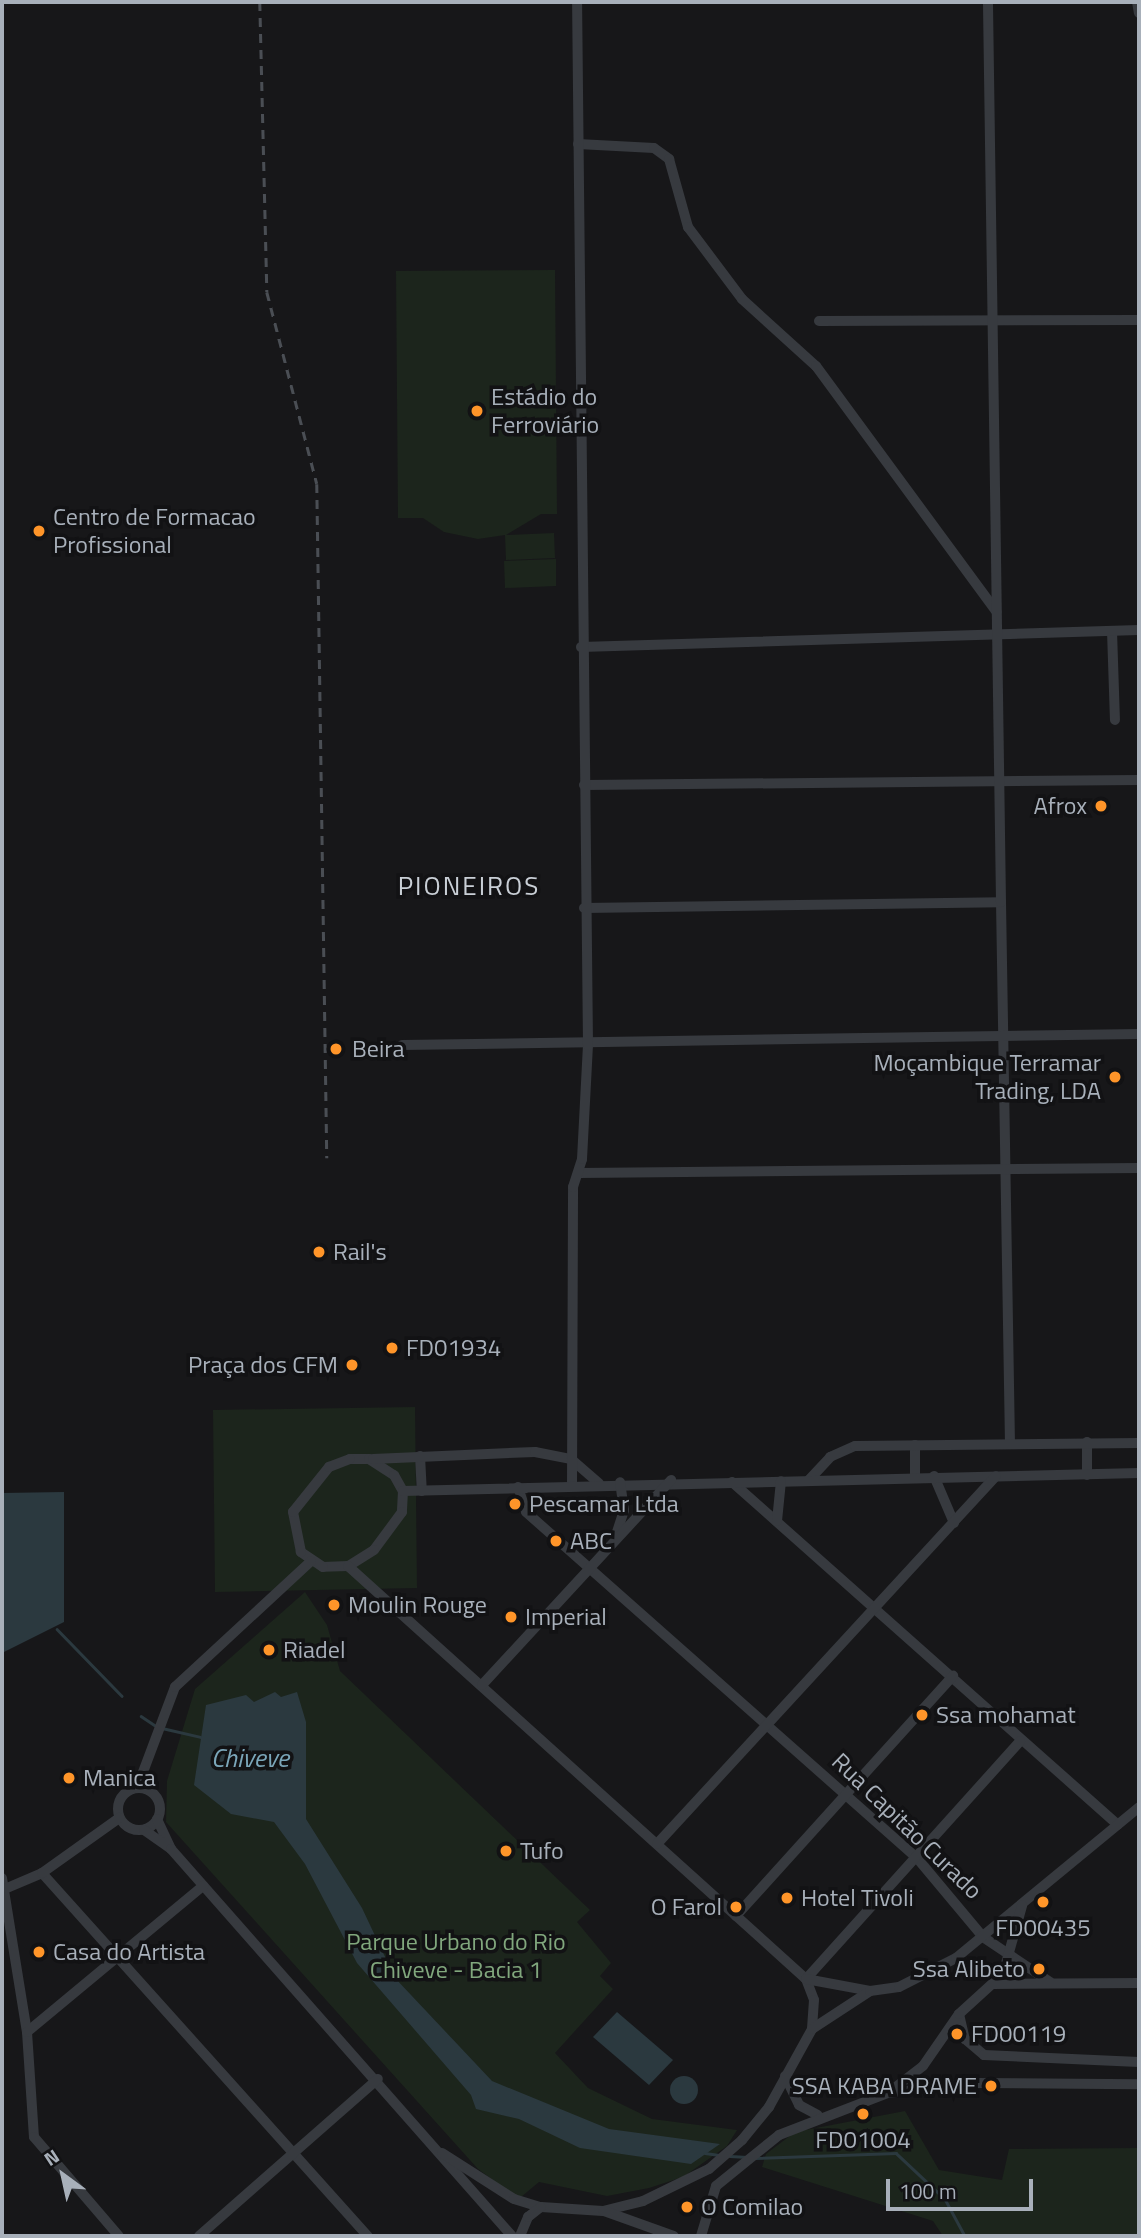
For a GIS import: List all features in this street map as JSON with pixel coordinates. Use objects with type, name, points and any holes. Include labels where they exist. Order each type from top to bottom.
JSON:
[{"type":"street","points":[[572,1485],[570,1304],[588,1045],[580,647],[577,2]]},
{"type":"street","points":[[988,2],[1010,1443]]},
{"type":"street","points":[[1137,2],[1139,13]]},
{"type":"street","points":[[578,144],[654,148],[669,159],[688,227],[742,299],[816,366],[997,613]]},
{"type":"street","points":[[820,321],[1139,320]]},
{"type":"street","points":[[580,647],[1139,630]]},
{"type":"street","points":[[1112,631],[1115,720]]},
{"type":"street","points":[[584,785],[1139,780]]},
{"type":"street","points":[[584,908],[1000,902]]},
{"type":"street","points":[[402,1045],[588,1045],[1139,1034]]},
{"type":"street","points":[[579,1173],[1139,1168]]},
{"type":"street","points":[[1087,1442],[1087,1475]]},
{"type":"street","points":[[808,1480],[840,1451],[915,1445],[1139,1443]]},
{"type":"street","points":[[915,1445],[915,1476]]},
{"type":"street","points":[[599,1483],[570,1459],[535,1452],[369,1459],[329,1467],[293,1512],[295,1541],[311,1561],[348,1566],[806,1979],[814,2000],[813,2029]]},
{"type":"street","points":[[420,1456],[422,1491]]},
{"type":"street","points":[[369,1459],[383,1466],[403,1491]]},
{"type":"street","points":[[403,1491],[671,1480],[732,1482],[1139,1473]]},
{"type":"street","points":[[934,1476],[954,1523]]},
{"type":"street","points":[[657,1844],[770,1726],[996,1476]]},
{"type":"street","points":[[482,1685],[616,1535],[671,1480]]},
{"type":"street","points":[[778,1521],[781,1481]]},
{"type":"street","points":[[616,1535],[624,1510],[620,1482]]},
{"type":"street","points":[[732,1482],[878,1607],[1020,1741],[1118,1825]]},
{"type":"street","name":"Rua Capitão Curado","points":[[518,1487],[526,1512],[917,1858],[983,1937],[1139,1807]]},
{"type":"street","points":[[348,1566],[391,1532],[403,1491]]},
{"type":"street","points":[[7,1888],[42,1873],[119,1818],[121,1797],[137,1788],[150,1762],[175,1687],[216,1644],[311,1561]]},
{"type":"street","points":[[736,1916],[953,1676]]},
{"type":"street","points":[[806,1979],[1020,1741]]},
{"type":"street","points":[[150,1762],[151,1792],[159,1805],[157,1819],[172,1849],[378,2079],[512,2236]]},
{"type":"street","points":[[137,1788],[151,1792]]},
{"type":"street","points":[[119,1818],[144,1830],[172,1849]]},
{"type":"street","points":[[144,1830],[157,1819]]},
{"type":"street","points":[[42,1873],[119,1955],[368,2236]]},
{"type":"street","points":[[2,1878],[7,1888],[27,2032],[34,2137],[119,2236]]},
{"type":"street","points":[[27,2032],[203,1886]]},
{"type":"street","points":[[888,2093],[923,2066],[959,2014],[993,1984],[1008,1952],[1022,1906]]},
{"type":"street","points":[[603,2211],[643,2201],[709,2169],[758,2124],[813,2029],[870,1992],[926,1976],[983,1937],[1050,1982]]},
{"type":"street","points":[[806,1979],[870,1992]]},
{"type":"street","points":[[993,1984],[1139,1983]]},
{"type":"street","points":[[959,2014],[965,2039],[984,2055],[1139,2062]]},
{"type":"street","points":[[785,2076],[799,2105],[818,2115]]},
{"type":"street","points":[[199,2236],[298,2155],[378,2079]]},
{"type":"street","points":[[701,2236],[707,2204],[728,2174],[779,2135],[818,2115],[888,2093],[976,2083],[1139,2084]]},
{"type":"street","points":[[442,2153],[514,2199],[541,2207],[603,2211],[674,2236]]},
{"type":"street","points":[[520,2236],[528,2217],[541,2207]]},
{"type":"green space","name":"Estádio do Ferroviário","points":[[555,270],[557,514],[541,514],[506,535],[554,533],[555,558],[506,560],[505,535],[478,539],[444,532],[423,518],[398,518],[396,271]]},
{"type":"green space","points":[[556,559],[556,586],[505,588],[504,561]]},
{"type":"green space","points":[[415,1407],[417,1588],[215,1592],[213,1410]]},
{"type":"green space","name":"Parque Urbano do Rio Chiveve - Bacia 1","points":[[305,1592],[327,1625],[340,1671],[590,1910],[577,1922],[611,1963],[600,1976],[613,1989],[555,2053],[588,2088],[652,2119],[737,2130],[727,2146],[683,2177],[649,2188],[607,2196],[539,2182],[521,2197],[509,2192],[478,2169],[166,1822],[167,1781],[195,1689]]},
{"type":"green space","points":[[905,2111],[939,2170],[1002,2180],[1009,2149],[1139,2148],[1139,2236],[943,2236],[933,2221],[762,2167],[766,2154],[795,2132]]},
{"type":"water","points":[[64,1492],[64,1622],[2,1653],[2,1493]]},
{"type":"water","name":"Chiveve","points":[[275,1692],[281,1697],[297,1692],[306,1722],[306,1819],[362,1908],[395,1978],[492,2081],[609,2129],[720,2144],[691,2164],[580,2148],[519,2119],[476,2109],[471,2095],[357,1963],[305,1864],[274,1822],[231,1814],[194,1785],[206,1705],[246,1695],[254,1702]]},
{"type":"water","points":[[617,2012],[673,2060],[649,2085],[593,2037]]},
{"type":"water","points":[[684,2076],[694,2080],[698,2090],[694,2100],[684,2104],[674,2100],[670,2090],[674,2080]]},
{"type":"waterway","points":[[57,1629],[122,1696]]},
{"type":"waterway","points":[[141,1716],[156,1726]]},
{"type":"waterway","points":[[162,1728],[200,1737]]},
{"type":"waterway","points":[[705,2153],[719,2155]]},
{"type":"waterway","points":[[754,2158],[896,2153],[945,2199],[965,2236]]},
{"type":"waterway","points":[[730,2156],[747,2157]]},
{"type":"railway","points":[[260,2],[267,292],[317,484],[327,1158]]},
{"type":"place","name":"Estádio do Ferroviário","points":[[477,411]]},
{"type":"place","name":"Centro de Formacao Profissional","points":[[39,531]]},
{"type":"place","name":"Afrox","points":[[1101,806]]},
{"type":"place","name":"Beira","points":[[336,1049]]},
{"type":"place","name":"Moçambique Terramar Trading, LDA","points":[[1115,1077]]},
{"type":"place","name":"Rail's","points":[[319,1252]]},
{"type":"place","name":"FD01934","points":[[392,1348]]},
{"type":"place","name":"Praça dos CFM","points":[[352,1365]]},
{"type":"place","name":"Pescamar Ltda","points":[[515,1504]]},
{"type":"place","name":"ABC","points":[[556,1541]]},
{"type":"place","name":"Moulin Rouge","points":[[334,1605]]},
{"type":"place","name":"Imperial","points":[[511,1617]]},
{"type":"place","name":"Riadel","points":[[269,1650]]},
{"type":"place","name":"Ssa mohamat","points":[[922,1715]]},
{"type":"place","name":"Manica","points":[[69,1778]]},
{"type":"place","name":"Tufo","points":[[506,1851]]},
{"type":"place","name":"Hotel Tivoli","points":[[787,1898]]},
{"type":"place","name":"FD00435","points":[[1043,1902]]},
{"type":"place","name":"O Farol","points":[[736,1907]]},
{"type":"place","name":"Casa do Artista","points":[[39,1952]]},
{"type":"place","name":"Ssa Alibeto","points":[[1039,1969]]},
{"type":"place","name":"FD00119","points":[[957,2034]]},
{"type":"place","name":"SSA KABA DRAME","points":[[991,2086]]},
{"type":"place","name":"FD01004","points":[[863,2114]]},
{"type":"place","name":"O Comilao","points":[[687,2207]]},
{"type":"district","name":"PIONEIROS","points":[[469,886]]}]
